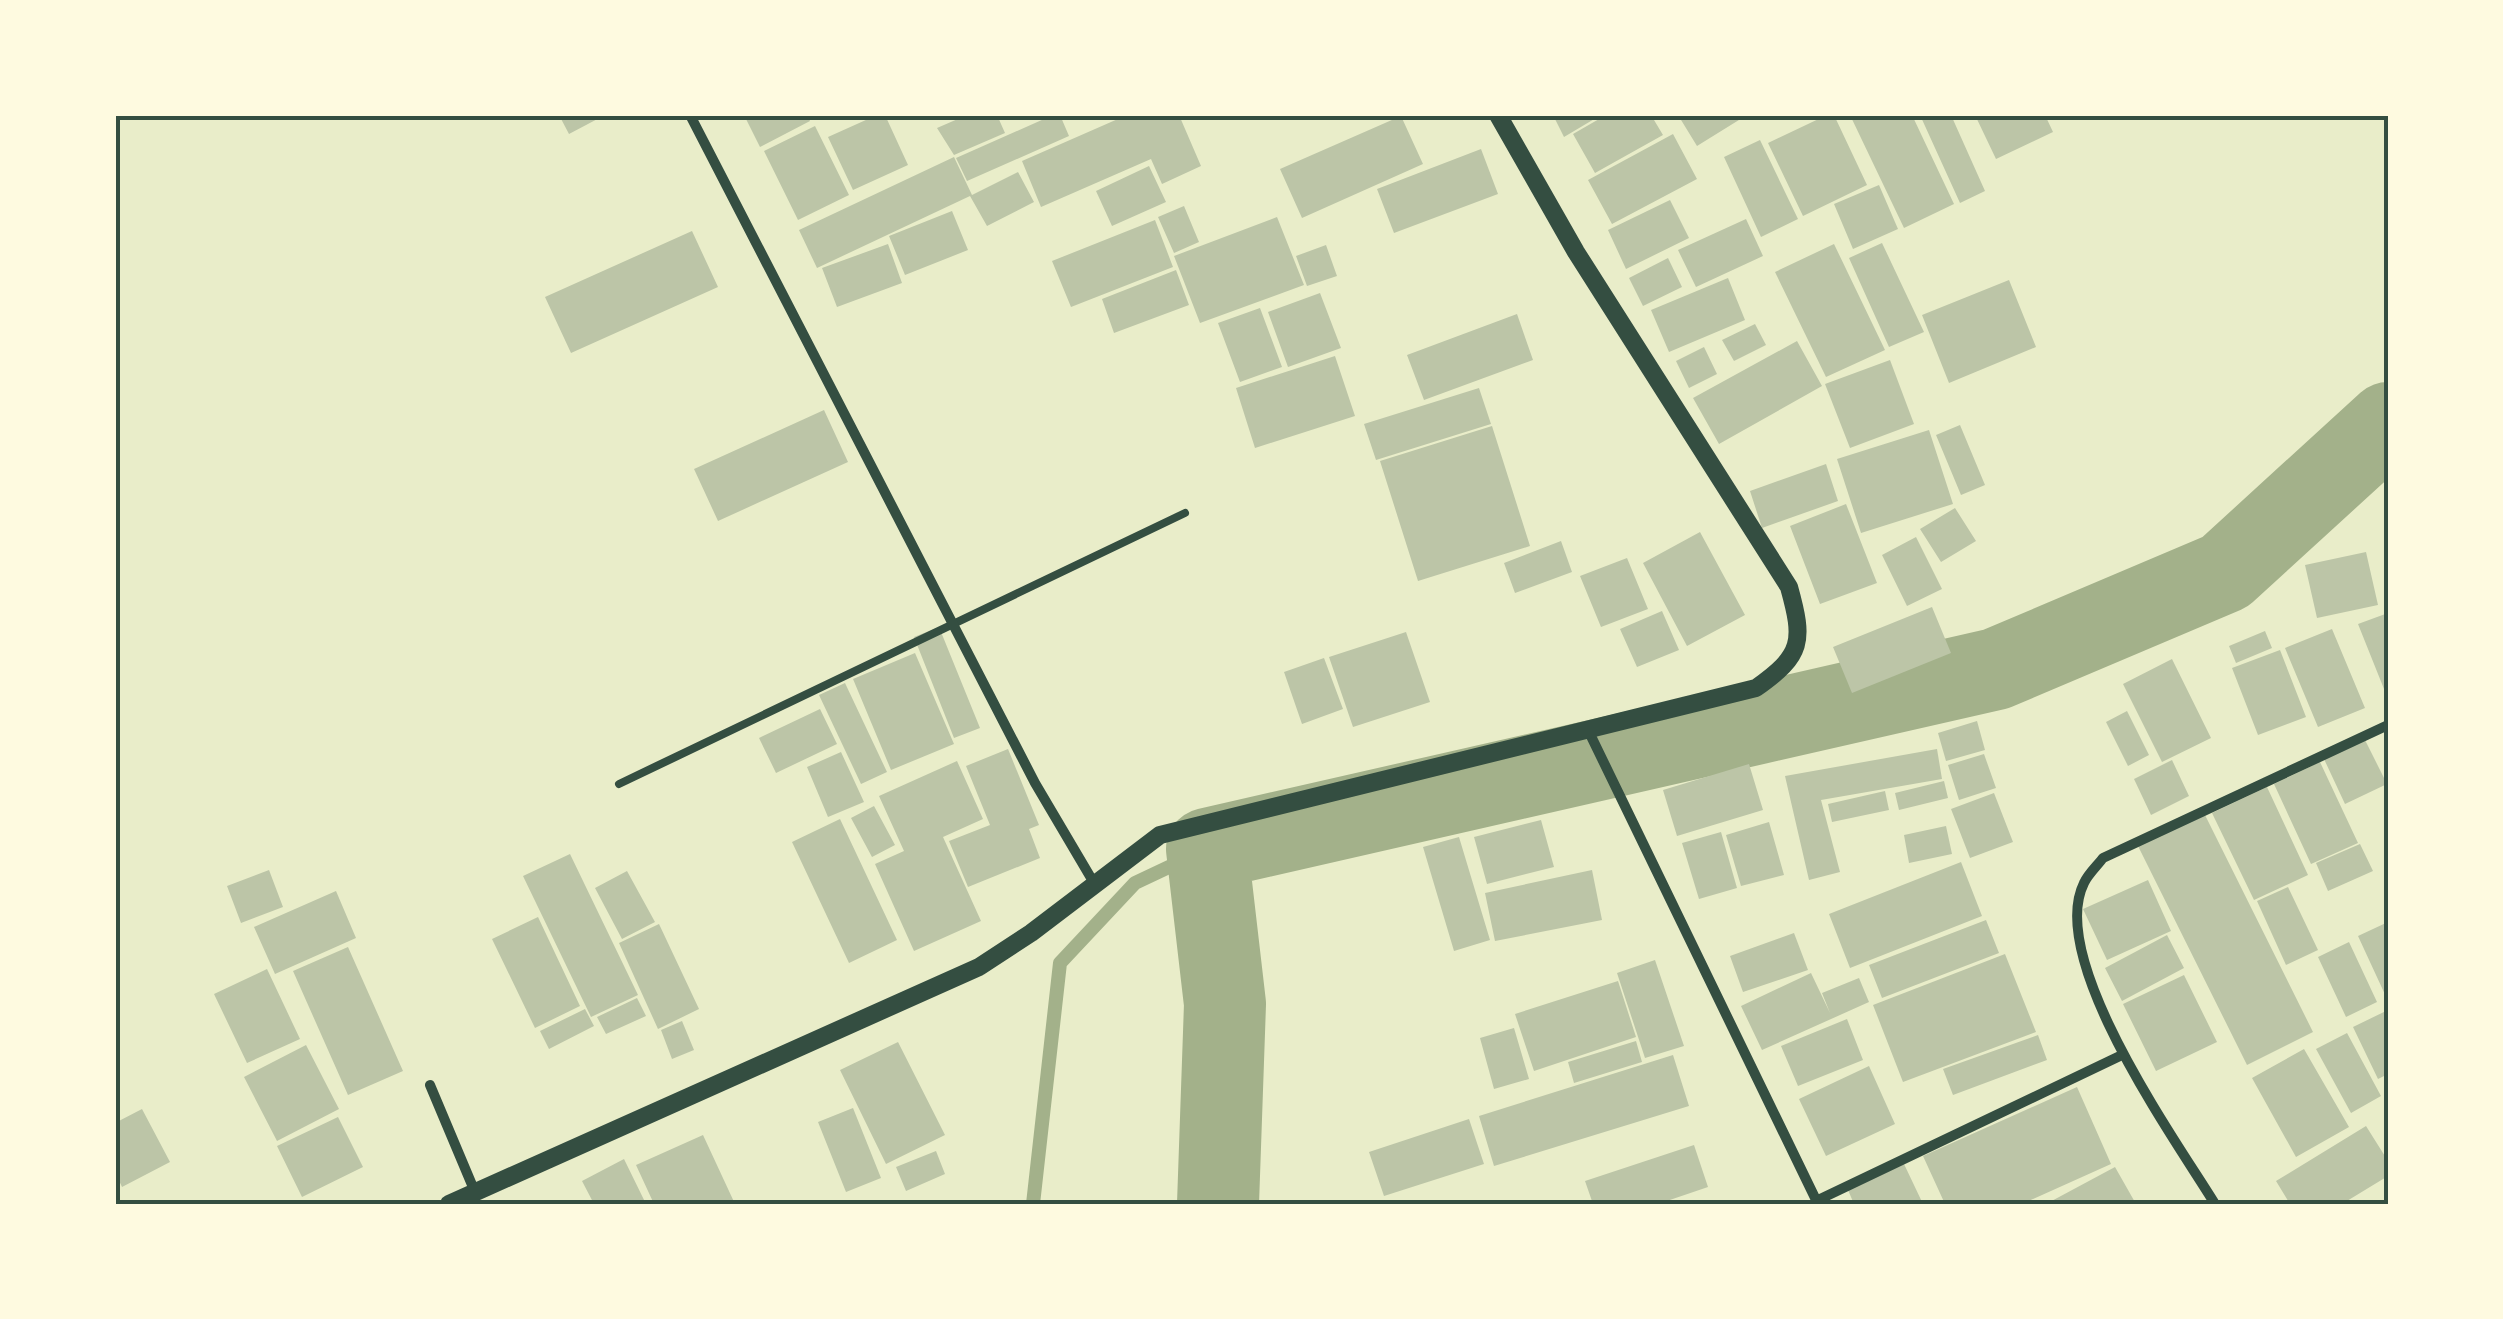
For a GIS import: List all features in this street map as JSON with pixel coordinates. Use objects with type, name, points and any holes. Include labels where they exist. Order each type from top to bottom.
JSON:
[{"type":"street","points":[[690,115],[1035,783],[1094,883]]},
{"type":"street","points":[[430,1085],[465,1199],[979,967],[1032,933],[1160,835],[1756,688],[1788,666],[1801,632],[1789,587],[1576,252],[1498,115]]},
{"type":"street","points":[[2215,1204],[2122,1055],[2087,975],[2077,915],[2083,884],[2103,858],[2388,725]]},
{"type":"street","points":[[1589,732],[1817,1202],[2122,1055]]},
{"type":"lane","points":[[618,784],[1185,513]]},
{"type":"building","points":[[559,115],[605,115],[569,134]]},
{"type":"building","points":[[744,115],[807,115],[810,121],[760,147]]},
{"type":"building","points":[[885,115],[908,165],[853,190],[828,137]]},
{"type":"building","points":[[967,115],[997,115],[1005,133],[954,155],[937,128]]},
{"type":"building","points":[[1060,115],[1069,136],[967,181],[956,158]]},
{"type":"building","points":[[1127,115],[1179,115],[1201,166],[1162,184],[1151,159],[1041,207],[1022,161]]},
{"type":"building","points":[[1553,115],[1601,115],[1564,137]]},
{"type":"building","points":[[1606,115],[1651,115],[1663,135],[1595,173],[1573,134]]},
{"type":"building","points":[[1678,115],[1747,115],[1697,146]]},
{"type":"building","points":[[1834,115],[1867,185],[1803,216],[1768,143]]},
{"type":"building","points":[[1850,115],[1912,115],[1954,204],[1904,228]]},
{"type":"building","points":[[1920,115],[1951,115],[1985,191],[1960,203]]},
{"type":"building","points":[[1975,115],[2045,115],[2053,132],[1996,159]]},
{"type":"building","points":[[1401,116],[1423,164],[1302,218],[1280,169]]},
{"type":"building","points":[[815,126],[849,195],[798,220],[764,151]]},
{"type":"building","points":[[1673,134],[1697,179],[1612,224],[1588,180]]},
{"type":"building","points":[[1760,140],[1798,219],[1761,237],[1724,157]]},
{"type":"building","points":[[1481,149],[1498,194],[1394,233],[1377,189]]},
{"type":"building","points":[[954,157],[972,195],[1018,172],[1034,202],[987,226],[970,196],[817,268],[799,230]]},
{"type":"building","points":[[1149,166],[1166,202],[1112,226],[1096,191]]},
{"type":"building","points":[[1879,185],[1898,229],[1853,249],[1834,204]]},
{"type":"building","points":[[1670,200],[1689,238],[1626,269],[1608,230]]},
{"type":"building","points":[[1184,206],[1199,242],[1174,253],[1158,217]]},
{"type":"building","points":[[952,211],[968,250],[905,275],[889,236]]},
{"type":"building","points":[[1277,217],[1304,285],[1200,323],[1174,256]]},
{"type":"building","points":[[1746,219],[1763,256],[1696,287],[1678,250]]},
{"type":"building","points":[[1155,220],[1173,267],[1071,307],[1052,261]]},
{"type":"building","points":[[692,231],[718,287],[571,353],[545,297]]},
{"type":"building","points":[[1882,243],[1924,332],[1889,347],[1849,258]]},
{"type":"building","points":[[888,244],[902,283],[837,307],[822,268]]},
{"type":"building","points":[[1834,244],[1885,350],[1826,377],[1775,272]]},
{"type":"building","points":[[1326,245],[1337,276],[1307,286],[1296,256]]},
{"type":"building","points":[[1668,258],[1682,287],[1643,306],[1629,278]]},
{"type":"building","points":[[1176,270],[1189,305],[1114,333],[1102,299]]},
{"type":"building","points":[[1728,278],[1745,320],[1669,352],[1651,310]]},
{"type":"building","points":[[2009,280],[2036,347],[1949,383],[1922,315]]},
{"type":"building","points":[[1320,293],[1341,348],[1288,367],[1268,312]]},
{"type":"building","points":[[1260,308],[1282,367],[1240,382],[1218,323]]},
{"type":"building","points":[[1517,314],[1533,360],[1424,400],[1407,355]]},
{"type":"building","points":[[1755,324],[1766,345],[1734,361],[1722,340]]},
{"type":"building","points":[[1797,341],[1822,386],[1719,444],[1693,398]]},
{"type":"building","points":[[1704,347],[1717,374],[1689,388],[1676,361]]},
{"type":"building","points":[[1335,356],[1355,416],[1255,448],[1236,388]]},
{"type":"building","points":[[1890,360],[1914,424],[1850,448],[1825,384]]},
{"type":"building","points":[[1479,388],[1491,424],[1376,460],[1364,424]]},
{"type":"building","points":[[824,410],[848,462],[718,521],[694,469]]},
{"type":"building","points":[[1960,425],[1985,485],[1961,495],[1936,435]]},
{"type":"building","points":[[1492,426],[1530,546],[1418,581],[1380,461]]},
{"type":"building","points":[[1929,430],[1953,504],[1861,533],[1837,459]]},
{"type":"building","points":[[1826,464],[1838,501],[1762,528],[1750,491]]},
{"type":"building","points":[[1846,504],[1877,583],[1820,604],[1790,526]]},
{"type":"building","points":[[1955,508],[1976,541],[1941,562],[1920,529]]},
{"type":"building","points":[[1700,532],[1745,615],[1687,646],[1643,563]]},
{"type":"building","points":[[1916,537],[1942,589],[1907,606],[1882,555]]},
{"type":"building","points":[[1561,541],[1572,572],[1515,593],[1504,563]]},
{"type":"building","points":[[2366,552],[2378,605],[2317,618],[2305,565]]},
{"type":"building","points":[[1627,558],[1648,609],[1601,627],[1580,576]]},
{"type":"building","points":[[1932,607],[1951,653],[1852,693],[1833,647]]},
{"type":"building","points":[[1662,611],[1679,650],[1637,667],[1620,629]]},
{"type":"building","points":[[2388,613],[2388,699],[2358,624]]},
{"type":"building","points":[[939,627],[980,728],[954,738],[914,637]]},
{"type":"building","points":[[2332,629],[2365,708],[2318,727],[2285,648]]},
{"type":"building","points":[[2265,631],[2272,648],[2236,663],[2229,646]]},
{"type":"building","points":[[1406,632],[1430,702],[1353,727],[1329,657]]},
{"type":"building","points":[[2280,650],[2306,717],[2258,735],[2232,668]]},
{"type":"building","points":[[915,653],[954,744],[891,770],[853,679]]},
{"type":"building","points":[[1324,658],[1343,709],[1302,724],[1284,672]]},
{"type":"building","points":[[2172,659],[2211,738],[2162,762],[2123,684]]},
{"type":"building","points":[[845,683],[887,772],[861,784],[819,695]]},
{"type":"building","points":[[820,709],[837,744],[776,773],[759,738]]},
{"type":"building","points":[[2127,711],[2149,755],[2128,766],[2106,722]]},
{"type":"building","points":[[1977,721],[1985,750],[1946,761],[1938,733]]},
{"type":"building","points":[[2365,740],[2387,784],[2345,804],[2324,759]]},
{"type":"building","points":[[1008,749],[1039,825],[1029,829],[1040,858],[968,887],[949,841],[990,825],[966,766]]},
{"type":"building","points":[[1937,749],[1942,779],[1821,800],[1840,872],[1809,880],[1785,776]]},
{"type":"building","points":[[841,752],[864,802],[828,817],[807,767]]},
{"type":"building","points":[[1984,754],[1996,788],[1959,800],[1948,765]]},
{"type":"building","points":[[2172,760],[2189,796],[2151,815],[2134,779]]},
{"type":"building","points":[[957,761],[983,819],[943,837],[981,921],[914,951],[875,864],[904,851],[879,796]]},
{"type":"building","points":[[2320,762],[2358,843],[2311,864],[2274,784]]},
{"type":"building","points":[[1749,764],[1763,810],[1677,836],[1663,790]]},
{"type":"building","points":[[1944,781],[1948,798],[1899,810],[1895,793]]},
{"type":"building","points":[[2267,787],[2308,875],[2254,900],[2212,813]]},
{"type":"building","points":[[1885,791],[1889,810],[1832,822],[1828,804]]},
{"type":"building","points":[[1994,793],[2013,842],[1970,858],[1951,809]]},
{"type":"building","points":[[874,806],[895,845],[872,857],[851,818]]},
{"type":"building","points":[[2204,813],[2313,1032],[2247,1065],[2138,846]]},
{"type":"building","points":[[840,819],[897,940],[849,963],[792,842]]},
{"type":"building","points":[[1541,820],[1554,867],[1487,884],[1474,837]]},
{"type":"building","points":[[1769,822],[1784,875],[1741,886],[1726,835]]},
{"type":"building","points":[[1946,826],[1952,854],[1909,863],[1904,835]]},
{"type":"building","points":[[1721,832],[1737,888],[1699,899],[1682,843]]},
{"type":"building","points":[[1459,837],[1490,940],[1454,951],[1423,847]]},
{"type":"building","points":[[2360,844],[2373,871],[2328,891],[2316,863]]},
{"type":"building","points":[[570,854],[638,995],[591,1017],[523,876]]},
{"type":"building","points":[[1961,862],[1982,916],[1850,968],[1829,914]]},
{"type":"building","points":[[269,870],[283,907],[241,923],[227,886]]},
{"type":"building","points":[[1592,870],[1602,920],[1495,941],[1485,893]]},
{"type":"building","points":[[627,871],[655,922],[622,939],[595,888]]},
{"type":"building","points":[[2148,880],[2171,931],[2107,960],[2083,909]]},
{"type":"building","points":[[2288,887],[2318,950],[2286,965],[2257,901]]},
{"type":"building","points":[[336,891],[356,938],[275,974],[254,927]]},
{"type":"building","points":[[538,917],[580,1006],[535,1028],[492,939]]},
{"type":"building","points":[[1986,920],[1999,953],[1882,998],[1869,965]]},
{"type":"building","points":[[2388,922],[2388,1001],[2358,936]]},
{"type":"building","points":[[659,924],[699,1009],[658,1029],[619,943]]},
{"type":"building","points":[[1794,933],[1808,970],[1743,992],[1730,956]]},
{"type":"building","points":[[2167,935],[2184,968],[2122,1001],[2105,968]]},
{"type":"building","points":[[2349,942],[2377,1002],[2346,1017],[2318,957]]},
{"type":"building","points":[[348,947],[403,1071],[348,1095],[293,971]]},
{"type":"building","points":[[2005,954],[2036,1032],[1903,1082],[1873,1005]]},
{"type":"building","points":[[1655,960],[1684,1046],[1645,1058],[1617,973]]},
{"type":"building","points":[[267,969],[300,1039],[247,1063],[214,994]]},
{"type":"building","points":[[1811,973],[1830,1013],[1822,993],[1859,978],[1869,1002],[1762,1050],[1741,1006]]},
{"type":"building","points":[[2184,975],[2217,1042],[2156,1071],[2123,1004]]},
{"type":"building","points":[[1618,981],[1636,1037],[1534,1071],[1515,1014]]},
{"type":"building","points":[[637,998],[646,1016],[606,1034],[597,1017]]},
{"type":"building","points":[[585,1009],[594,1026],[549,1049],[540,1031]]},
{"type":"building","points":[[2388,1010],[2388,1074],[2378,1079],[2353,1027]]},
{"type":"building","points":[[1847,1019],[1863,1060],[1798,1086],[1781,1046]]},
{"type":"building","points":[[682,1021],[694,1050],[672,1059],[661,1030]]},
{"type":"building","points":[[1514,1028],[1529,1079],[1494,1089],[1480,1038]]},
{"type":"building","points":[[2347,1033],[2381,1096],[2351,1113],[2316,1049]]},
{"type":"building","points":[[2038,1035],[2047,1060],[1953,1095],[1943,1069]]},
{"type":"building","points":[[1636,1041],[1642,1062],[1574,1083],[1568,1062]]},
{"type":"building","points":[[898,1042],[945,1135],[886,1164],[840,1070]]},
{"type":"building","points":[[306,1045],[339,1109],[277,1141],[244,1077]]},
{"type":"building","points":[[2304,1049],[2349,1127],[2296,1157],[2252,1078]]},
{"type":"building","points":[[1673,1055],[1689,1106],[1494,1166],[1479,1116]]},
{"type":"building","points":[[1869,1066],[1895,1124],[1826,1156],[1799,1099]]},
{"type":"building","points":[[2077,1087],[2111,1164],[2022,1204],[1945,1204],[1923,1156]]},
{"type":"building","points":[[853,1108],[881,1178],[846,1192],[818,1122]]},
{"type":"building","points":[[142,1109],[170,1162],[122,1187],[115,1172],[115,1123]]},
{"type":"building","points":[[338,1117],[363,1167],[302,1197],[277,1146]]},
{"type":"building","points":[[1469,1119],[1484,1164],[1384,1196],[1369,1152]]},
{"type":"building","points":[[2366,1126],[2388,1161],[2388,1176],[2342,1204],[2290,1204],[2276,1181]]},
{"type":"building","points":[[703,1135],[735,1204],[654,1204],[636,1165]]},
{"type":"building","points":[[1694,1145],[1708,1187],[1658,1204],[1593,1204],[1585,1181]]},
{"type":"building","points":[[936,1151],[945,1174],[906,1191],[896,1167]]},
{"type":"building","points":[[624,1159],[646,1204],[594,1204],[582,1181]]},
{"type":"building","points":[[1904,1164],[1923,1204],[1854,1204],[1848,1190]]},
{"type":"building","points":[[2115,1167],[2136,1204],[2046,1204]]},
{"type":"waterway","points":[[1218,1204],[1225,1004],[1207,849],[1996,669],[2225,572],[2388,423]]},
{"type":"waterway","points":[[1033,1204],[1060,963],[1135,883],[1207,849]]}]
